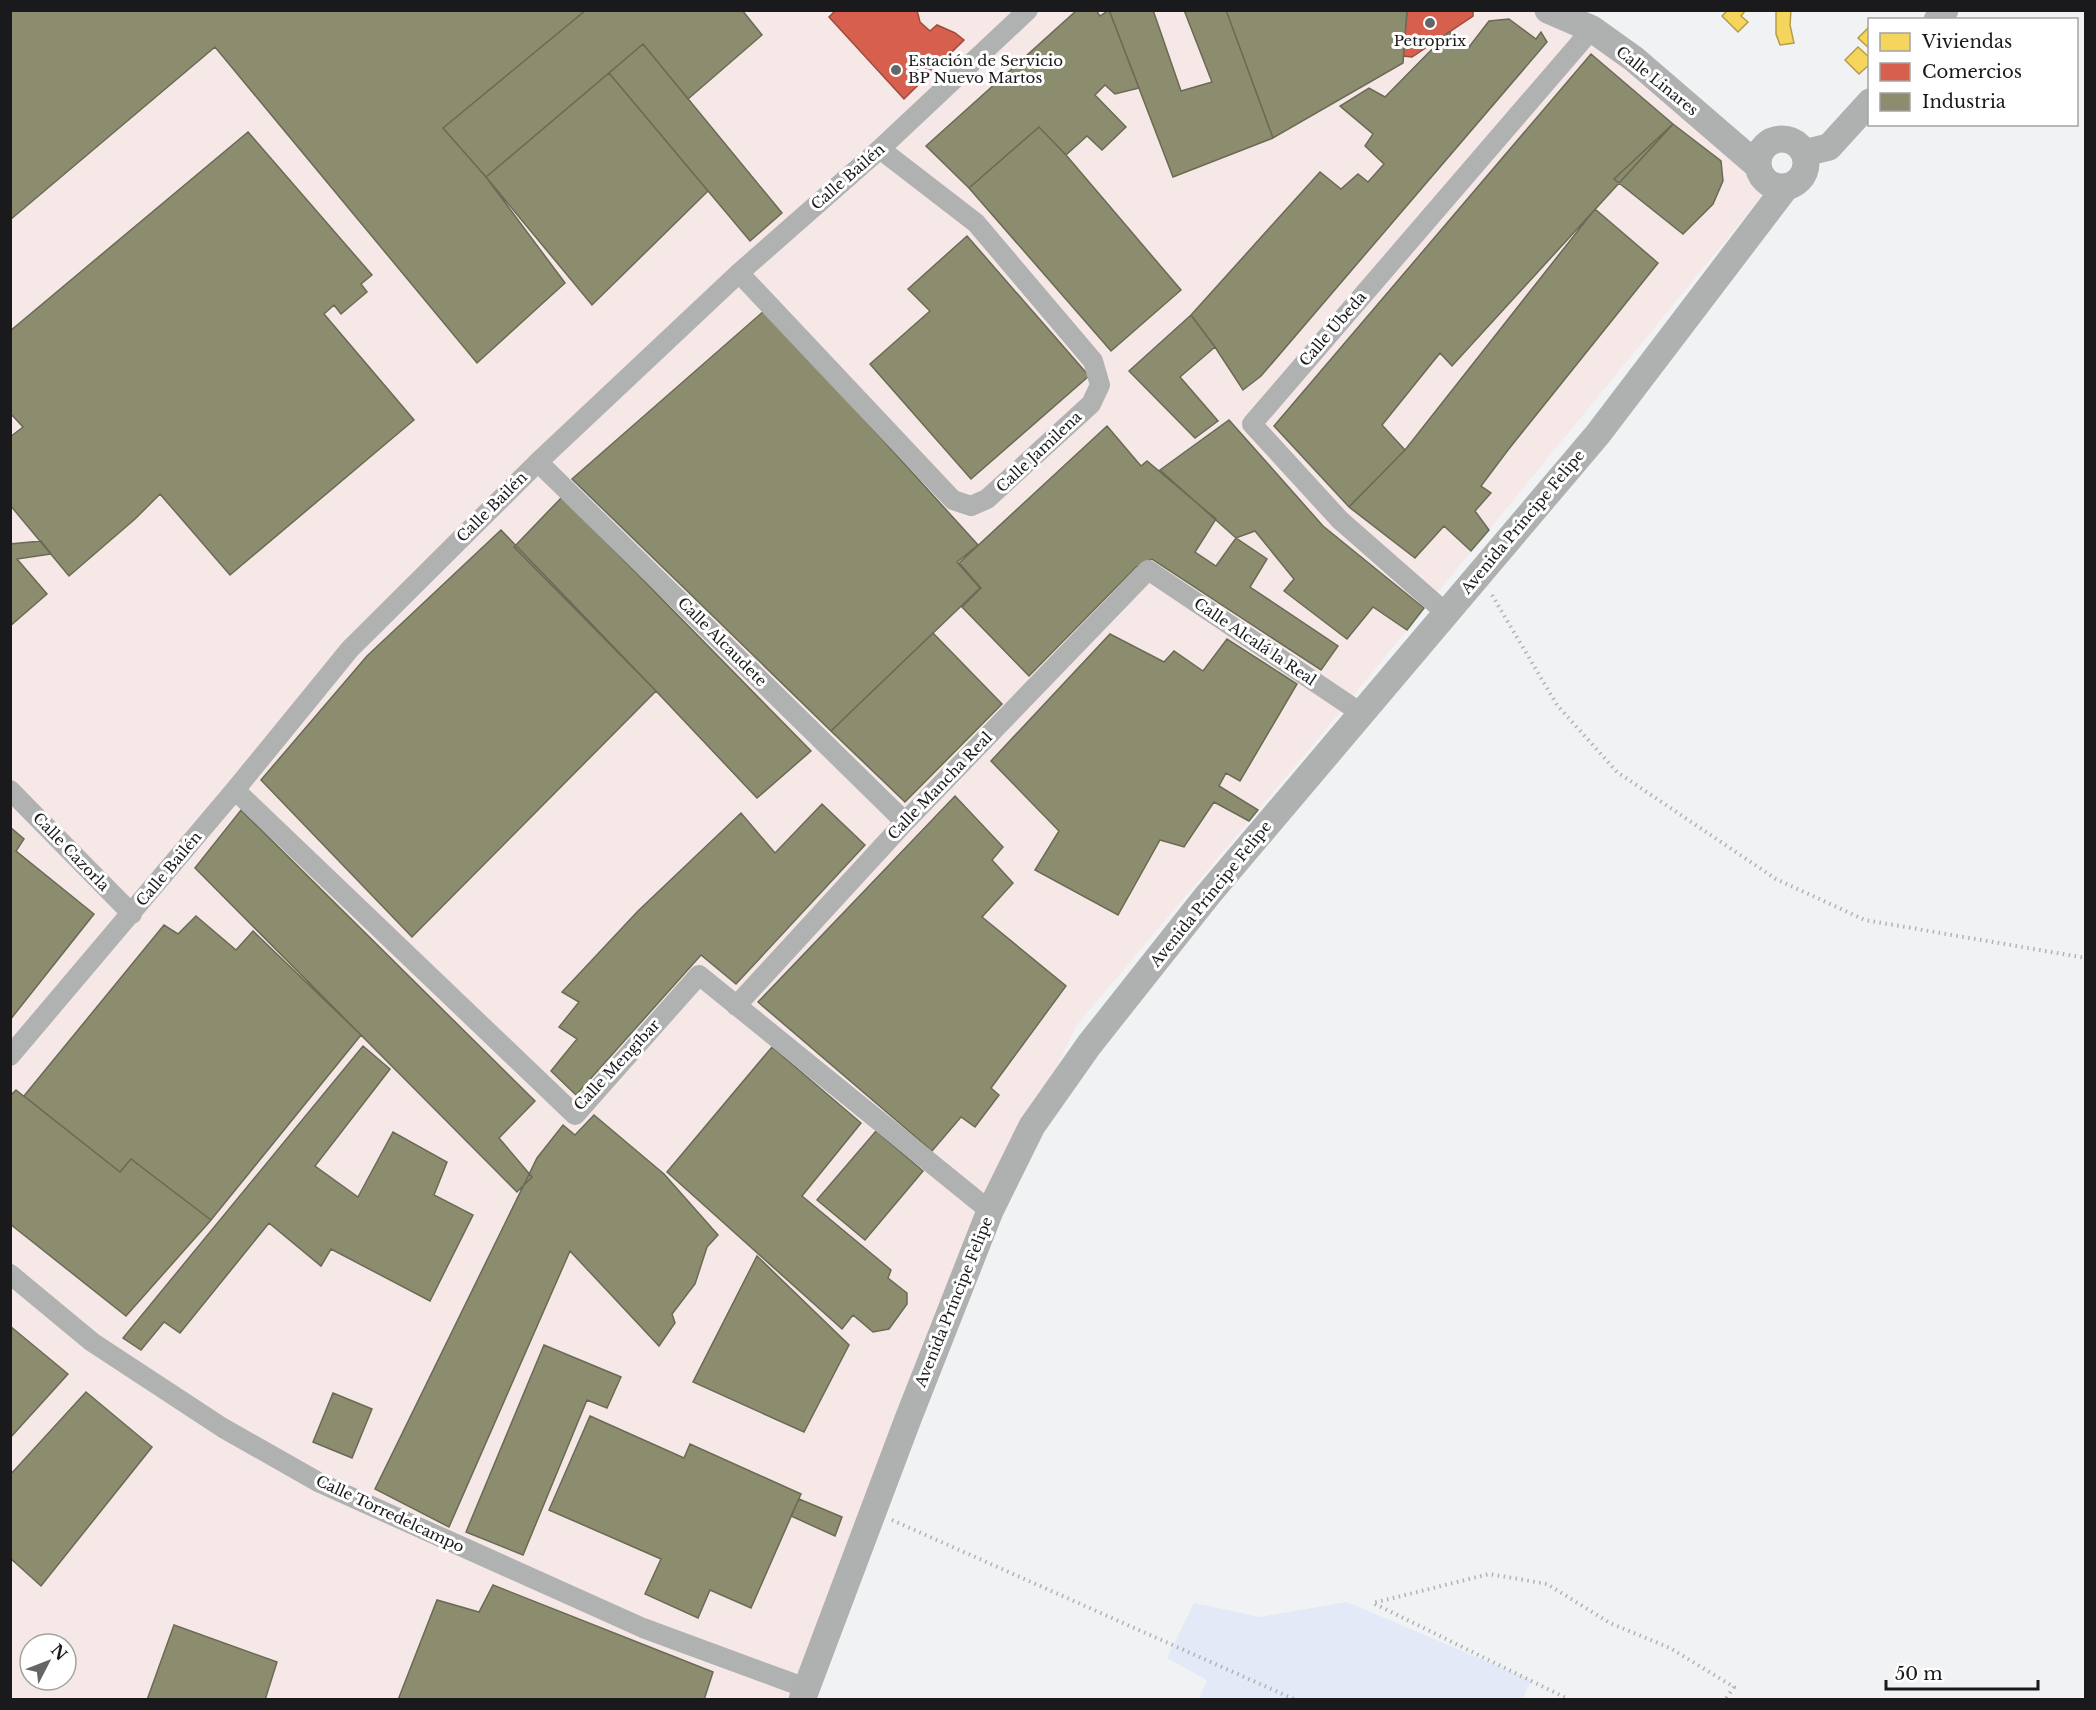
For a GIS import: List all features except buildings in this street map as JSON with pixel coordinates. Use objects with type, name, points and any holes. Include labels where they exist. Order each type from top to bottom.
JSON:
[{"type":"main road","name":"Calle Linares","points":[[1548,10],[1592,29],[1634,59],[1757,165]]},
{"type":"main road","points":[[1804,153],[1829,147],[1868,103]]},
{"type":"main road","points":[[1784,139],[1792,141],[1804,153],[1806,168],[1803,175],[1798,181],[1785,187],[1771,185],[1759,173],[1757,165],[1762,149],[1768,143],[1784,139]]},
{"type":"main road","name":"Avenida Príncipe Felipe","points":[[804,1694],[990,1211],[1032,1126],[1089,1045],[1207,896],[1598,434],[1785,187]]},
{"type":"street","name":"Calle Bailén","points":[[10,1056],[132,914],[350,649],[538,462],[739,273],[880,149],[1028,10]]},
{"type":"street","name":"Calle Úbeda","points":[[1446,613],[1340,520],[1252,424],[1592,29]]},
{"type":"street","name":"Calle Jamilena","points":[[739,273],[953,500],[971,506],[987,499],[1091,404],[1100,385],[1093,361],[976,223],[880,149]]},
{"type":"street","name":"Calle Alcaudete","points":[[538,462],[905,822]]},
{"type":"street","name":"Calle Mancha Real","points":[[736,1006],[905,822],[1148,570]]},
{"type":"street","name":"Calle Alcalá la Real","points":[[1148,570],[1362,713]]},
{"type":"street","name":"Calle Cazorla","points":[[10,790],[132,914]]},
{"type":"street","name":"Calle Mengíbar","points":[[235,790],[575,1115],[699,975],[990,1211]]},
{"type":"street","name":"Calle Torredelcampo","points":[[10,1274],[92,1342],[222,1428],[320,1483],[643,1628],[804,1694]]},
{"type":"path","points":[[1480,574],[1557,705],[1617,772],[1776,879],[1865,920],[2085,958]]},
{"type":"path","points":[[873,1512],[1296,1700]]},
{"type":"path","points":[[1570,1700],[1373,1603],[1489,1574],[1546,1584],[1611,1623],[1670,1647],[1734,1687],[1725,1700]]},
{"type":"shaded area","points":[[11,11],[1582,11],[1696,102],[1779,178],[1312,746],[1076,1026],[990,1211],[789,1699],[11,1700]]},
{"type":"shaded area","points":[[1347,1602],[1531,1680],[1523,1699],[1199,1699],[1207,1680],[1167,1658],[1194,1603],[1260,1617]]},
{"type":"place","name":"Petroprix","points":[[1430,23]]},
{"type":"place","name":"Estación de Servicio BP Nuevo Martos","points":[[896,70]]}]
